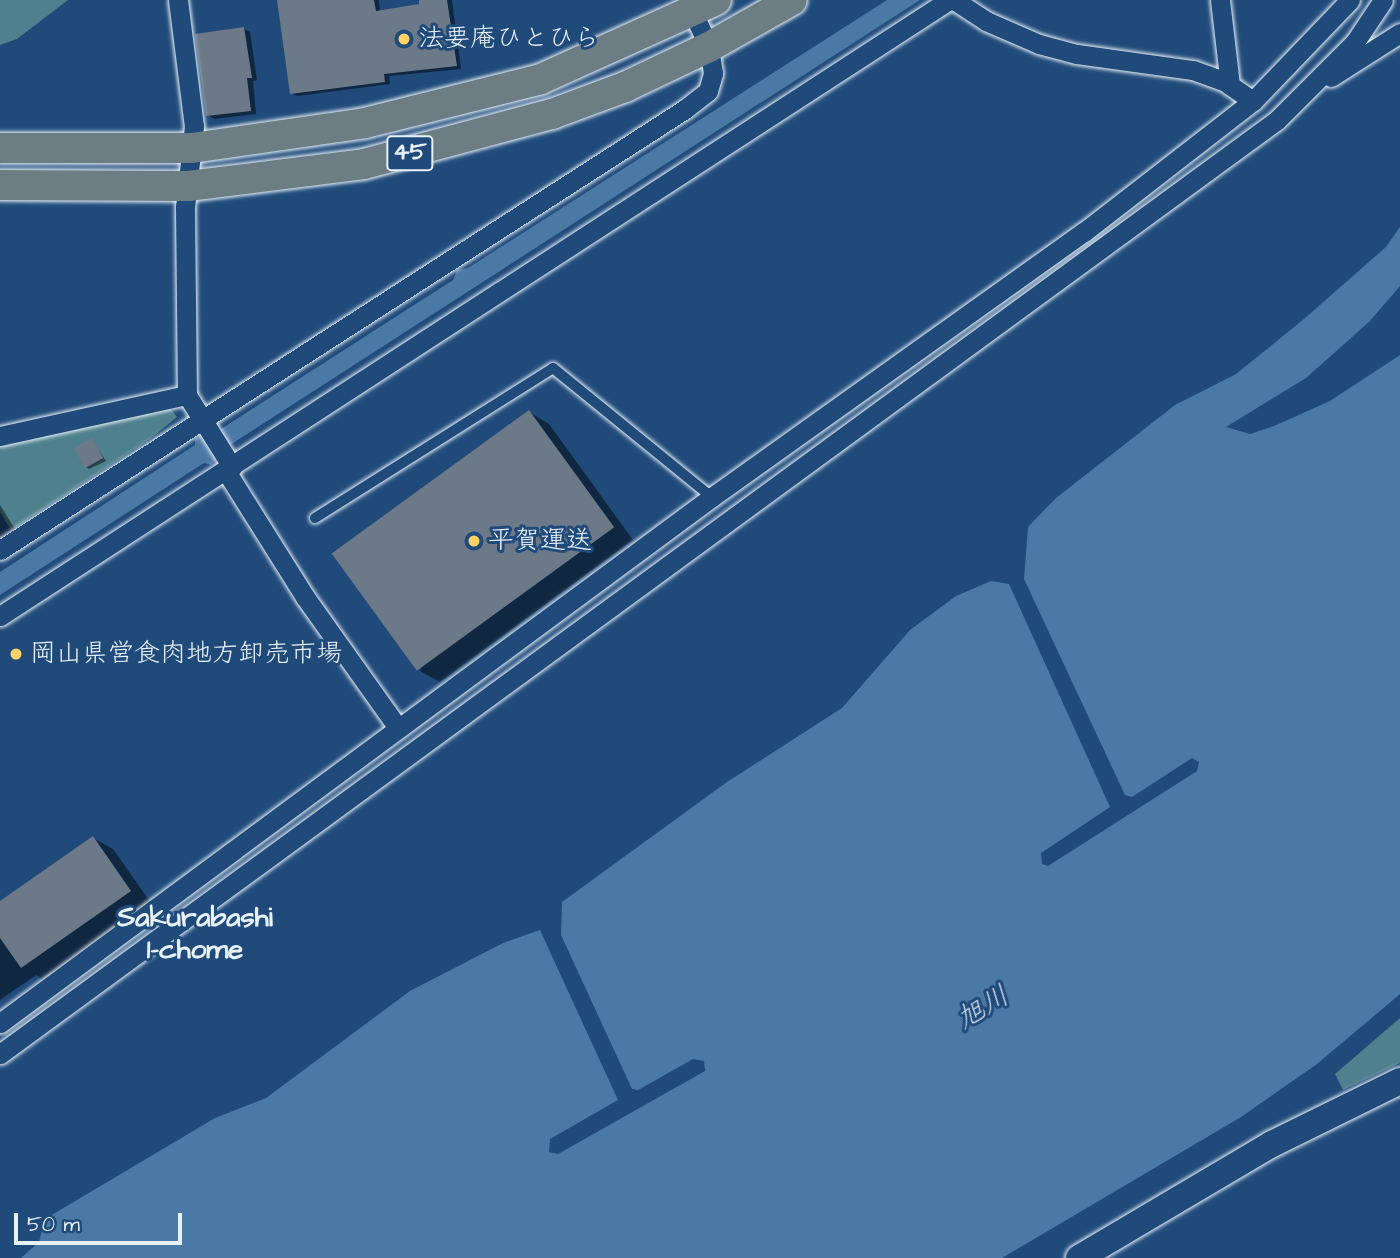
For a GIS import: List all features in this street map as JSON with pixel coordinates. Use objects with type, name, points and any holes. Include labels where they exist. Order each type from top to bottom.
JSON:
[{"type":"main road","name":"45","points":[[0,185],[188,186],[364,164],[456,142],[625,87],[709,47],[792,0]]},
{"type":"main road","name":"45","points":[[0,148],[192,148],[365,123],[450,105],[541,79],[705,6]]},
{"type":"main road","points":[[1091,1255],[1272,1144],[1400,1081]]},
{"type":"street","points":[[178,0],[194,126],[188,186],[187,395],[305,597],[398,729]]},
{"type":"street","points":[[0,616],[228,464],[951,0],[986,21],[1039,44],[1077,54],[1193,70],[1230,85],[1254,101]]},
{"type":"street","points":[[1220,0],[1230,85]]},
{"type":"street","points":[[0,1023],[712,498],[1084,232],[1254,101],[1350,0]]},
{"type":"street","points":[[1315,86],[1355,42],[1383,0]]},
{"type":"street","points":[[0,550],[206,425],[685,109],[708,91],[713,73],[705,6]]},
{"type":"street","points":[[0,1054],[1186,188],[1315,86],[1400,33]]},
{"type":"street","points":[[0,436],[187,395]]},
{"type":"lane","points":[[315,518],[553,368],[712,498]]},
{"type":"green space","points":[[0,0],[68,0],[17,39],[0,45]]},
{"type":"green space","points":[[171,409],[177,417],[150,439],[11,530],[0,512],[0,442],[125,414]]},
{"type":"green space","points":[[1400,1018],[1400,1063],[1343,1090],[1335,1074]]},
{"type":"water","points":[[887,0],[920,0],[230,445],[211,465],[204,463],[0,595],[0,572],[195,445],[195,439],[221,429],[453,280],[457,270],[468,268]]},
{"type":"water","name":"旭川","points":[[1400,227],[1400,286],[1370,321],[1306,378],[1226,427],[1250,434],[1274,426],[1330,401],[1400,355],[1400,994],[1317,1064],[1241,1117],[1002,1258],[21,1258],[39,1242],[45,1219],[215,1118],[266,1098],[410,991],[503,943],[540,930],[618,1100],[550,1139],[549,1152],[558,1154],[705,1071],[704,1061],[693,1059],[638,1090],[632,1089],[561,935],[562,902],[727,782],[842,708],[910,630],[956,596],[991,581],[1009,584],[1110,807],[1041,853],[1042,864],[1048,866],[1197,771],[1199,762],[1192,758],[1132,797],[1125,795],[1024,579],[1028,527],[1056,498],[1175,405],[1236,374],[1386,247]]},
{"type":"building","points":[[277,0],[374,0],[376,11],[419,4],[419,0],[447,0],[457,66],[384,74],[385,82],[290,94]]},
{"type":"building","points":[[244,27],[252,78],[247,78],[251,111],[206,116],[195,34]]},
{"type":"building","name":"平賀運送","points":[[529,410],[614,527],[417,671],[332,553]]},
{"type":"building","points":[[92,438],[103,458],[85,468],[74,448]]},
{"type":"building","points":[[93,836],[131,891],[21,968],[0,938],[0,901]]},
{"type":"place","name":"法要庵ひとひら","points":[[404,39]]},
{"type":"place","name":"平賀運送","points":[[474,541]]},
{"type":"place","name":"岡山県営食肉地方卸売市場","points":[[16,654]]},
{"type":"district","name":"Sakurabashi 1-chome","points":[[195,934]]}]
